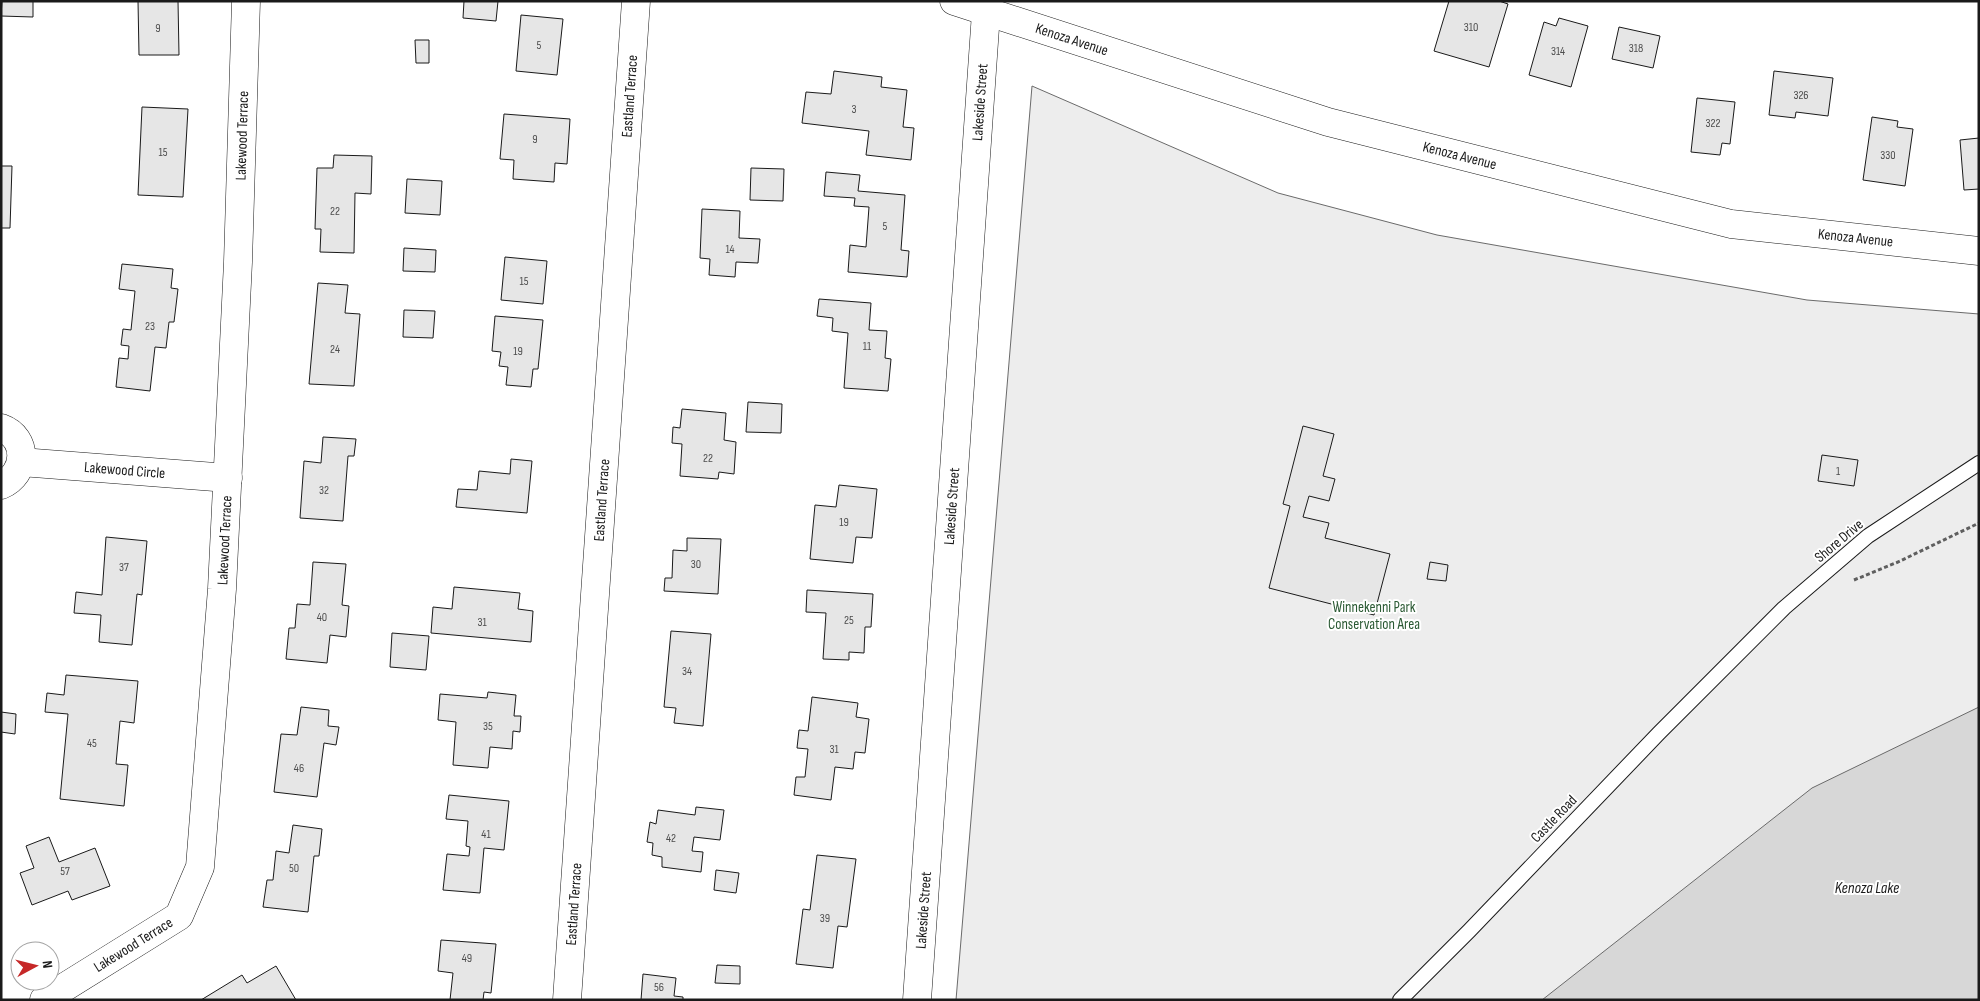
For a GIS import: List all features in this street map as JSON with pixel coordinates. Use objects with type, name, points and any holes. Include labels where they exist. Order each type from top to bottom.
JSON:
[{"type":"street","name":"Lakewood Terrace","points":[[44,1000],[179,916],[200,867],[222,589],[228,478],[238,262],[246,1]]},
{"type":"street","name":"Eastland Terrace","points":[[567,1000],[636,1]]},
{"type":"street","name":"Kenoza Avenue","points":[[954,1],[1328,122],[1731,224],[1979,251]]},
{"type":"street","name":"Lakeside Street","points":[[917,1000],[986,12]]},
{"type":"street","points":[[1,428],[13,435],[19,443],[22,452],[18,471],[12,479],[1,485]]},
{"type":"street","name":"Lakewood Circle","points":[[21,462],[228,478]]},
{"type":"lane","name":"Shore Drive","points":[[1732,660],[1784,608],[1868,536],[1979,463]]},
{"type":"lane","name":"Castle Road","points":[[1400,1000],[1470,931],[1659,733],[1732,660]]},
{"type":"path","points":[[1845,583],[1898,562],[1979,523]]},
{"type":"shaded area","name":"Winnekenni Park Conservation Area","points":[[1032,86],[1278,193],[1437,235],[1807,300],[1979,314],[1979,1000],[956,1000]]},
{"type":"water","name":"Kenoza Lake","points":[[1979,707],[1979,1000],[1542,1000],[1812,788]]},
{"type":"building","points":[[2,1],[33,1],[33,17],[1,16]]},
{"type":"building","points":[[138,1],[178,1],[179,55],[139,55]]},
{"type":"building","points":[[464,1],[498,1],[496,21],[463,18]]},
{"type":"building","points":[[1449,1],[1499,1],[1508,4],[1489,67],[1434,51]]},
{"type":"building","points":[[521,15],[563,19],[557,75],[516,71]]},
{"type":"building","points":[[1559,18],[1588,26],[1571,87],[1529,75],[1544,22],[1556,26]]},
{"type":"building","points":[[1619,27],[1660,36],[1653,68],[1612,59]]},
{"type":"building","points":[[415,40],[429,40],[429,63],[416,63]]},
{"type":"building","points":[[834,71],[882,77],[881,87],[907,90],[903,127],[914,128],[911,160],[866,155],[869,131],[802,123],[806,92],[831,94]]},
{"type":"building","points":[[1774,71],[1833,78],[1828,116],[1796,112],[1795,118],[1769,115]]},
{"type":"building","points":[[1697,98],[1735,102],[1730,144],[1722,143],[1720,155],[1691,152]]},
{"type":"building","points":[[142,107],[188,109],[183,197],[138,195]]},
{"type":"building","points":[[504,114],[570,119],[567,164],[555,163],[554,182],[513,179],[514,160],[500,159]]},
{"type":"building","points":[[1872,117],[1898,121],[1897,127],[1913,129],[1905,186],[1863,180]]},
{"type":"building","points":[[1979,138],[1979,189],[1964,190],[1960,140]]},
{"type":"building","points":[[334,155],[372,156],[371,194],[355,193],[354,253],[320,252],[321,229],[315,229],[317,168],[333,168]]},
{"type":"building","points":[[1,166],[12,166],[10,228],[1,228]]},
{"type":"building","points":[[751,168],[784,169],[783,201],[750,200]]},
{"type":"building","points":[[826,172],[860,175],[858,191],[905,195],[901,250],[909,251],[907,277],[848,272],[850,245],[866,247],[869,207],[854,206],[855,198],[824,196]]},
{"type":"building","points":[[407,179],[442,181],[440,215],[405,213]]},
{"type":"building","points":[[702,209],[740,211],[739,238],[760,239],[758,263],[736,262],[735,277],[709,275],[710,259],[700,258]]},
{"type":"building","points":[[404,248],[436,250],[435,272],[403,271]]},
{"type":"building","points":[[505,257],[547,261],[543,304],[501,300]]},
{"type":"building","points":[[122,264],[173,269],[171,288],[178,289],[174,322],[169,322],[166,348],[155,347],[150,391],[116,387],[119,358],[128,359],[129,346],[121,345],[123,329],[131,330],[135,291],[119,289]]},
{"type":"building","points":[[318,283],[348,285],[345,313],[360,314],[354,386],[309,384]]},
{"type":"building","points":[[819,299],[871,303],[869,330],[887,331],[885,358],[891,359],[888,391],[844,388],[848,333],[832,331],[833,318],[817,316]]},
{"type":"building","points":[[404,310],[435,311],[433,338],[403,337]]},
{"type":"building","points":[[495,316],[543,320],[538,369],[533,369],[531,387],[506,385],[508,367],[499,366],[501,352],[492,351]]},
{"type":"building","points":[[748,402],[782,404],[781,433],[746,432]]},
{"type":"building","points":[[682,409],[726,413],[724,440],[736,442],[734,474],[719,472],[718,479],[680,476],[682,444],[672,443],[673,427],[680,428]]},
{"type":"building","points":[[1303,426],[1334,434],[1323,476],[1335,479],[1329,501],[1309,496],[1303,517],[1329,523],[1325,538],[1390,554],[1374,615],[1269,588],[1290,506],[1283,504]]},
{"type":"building","points":[[323,437],[356,439],[354,456],[348,456],[343,521],[300,518],[304,461],[321,463]]},
{"type":"building","points":[[1822,455],[1858,460],[1854,486],[1818,481]]},
{"type":"building","points":[[511,459],[532,461],[527,513],[456,507],[458,489],[477,490],[479,471],[510,474]]},
{"type":"building","points":[[839,485],[877,489],[872,538],[856,537],[853,563],[810,559],[815,505],[836,507]]},
{"type":"building","points":[[106,537],[147,541],[142,595],[137,594],[132,645],[99,642],[101,615],[74,613],[76,592],[102,595]]},
{"type":"building","points":[[687,538],[721,539],[718,594],[664,591],[665,578],[672,578],[673,550],[687,551]]},
{"type":"building","points":[[313,562],[346,564],[342,605],[349,606],[346,637],[330,635],[327,663],[286,659],[289,628],[295,628],[297,604],[310,605]]},
{"type":"building","points":[[1430,562],[1448,565],[1446,581],[1427,579]]},
{"type":"building","points":[[454,587],[520,593],[518,609],[533,611],[531,642],[431,633],[433,607],[452,609]]},
{"type":"building","points":[[807,590],[873,594],[871,627],[865,627],[864,653],[849,652],[849,660],[823,659],[826,613],[806,612]]},
{"type":"building","points":[[671,631],[711,634],[703,726],[674,723],[676,708],[664,707]]},
{"type":"building","points":[[392,633],[429,636],[426,670],[390,667]]},
{"type":"building","points":[[66,675],[138,681],[134,723],[120,721],[116,764],[128,765],[124,806],[60,799],[68,714],[45,712],[47,693],[64,695]]},
{"type":"building","points":[[488,692],[516,695],[514,716],[521,716],[520,732],[513,731],[512,749],[490,747],[488,768],[453,765],[456,722],[438,720],[440,694],[487,698]]},
{"type":"building","points":[[812,697],[858,703],[856,717],[869,719],[865,753],[855,752],[853,769],[835,767],[831,800],[794,795],[796,777],[805,777],[808,749],[797,748],[799,730],[808,731]]},
{"type":"building","points":[[301,707],[329,710],[328,726],[339,727],[336,745],[324,743],[317,797],[274,792],[281,734],[297,735]]},
{"type":"building","points":[[1,712],[16,714],[15,734],[1,732]]},
{"type":"building","points":[[449,795],[509,801],[504,850],[484,848],[480,893],[443,890],[447,854],[469,856],[470,847],[466,846],[468,821],[446,819]]},
{"type":"building","points":[[696,807],[724,810],[720,840],[694,837],[692,851],[703,852],[701,872],[662,867],[662,857],[652,855],[653,843],[647,842],[650,822],[656,824],[658,810],[695,815]]},
{"type":"building","points":[[293,825],[322,829],[319,856],[314,856],[308,912],[263,907],[267,880],[273,880],[276,851],[289,853]]},
{"type":"building","points":[[49,837],[59,862],[95,848],[110,886],[72,900],[68,891],[32,905],[20,873],[34,868],[26,846]]},
{"type":"building","points":[[817,855],[856,859],[847,927],[838,926],[833,968],[796,964],[803,909],[810,910]]},
{"type":"building","points":[[716,870],[739,873],[736,893],[714,890]]},
{"type":"building","points":[[441,940],[496,944],[491,993],[484,992],[483,1000],[450,1000],[453,973],[438,971]]},
{"type":"building","points":[[717,965],[740,966],[740,984],[715,983]]},
{"type":"building","points":[[276,966],[296,1000],[201,1000],[242,975],[247,983]]},
{"type":"building","points":[[643,974],[676,978],[674,996],[683,997],[683,1000],[641,1000]]}]
